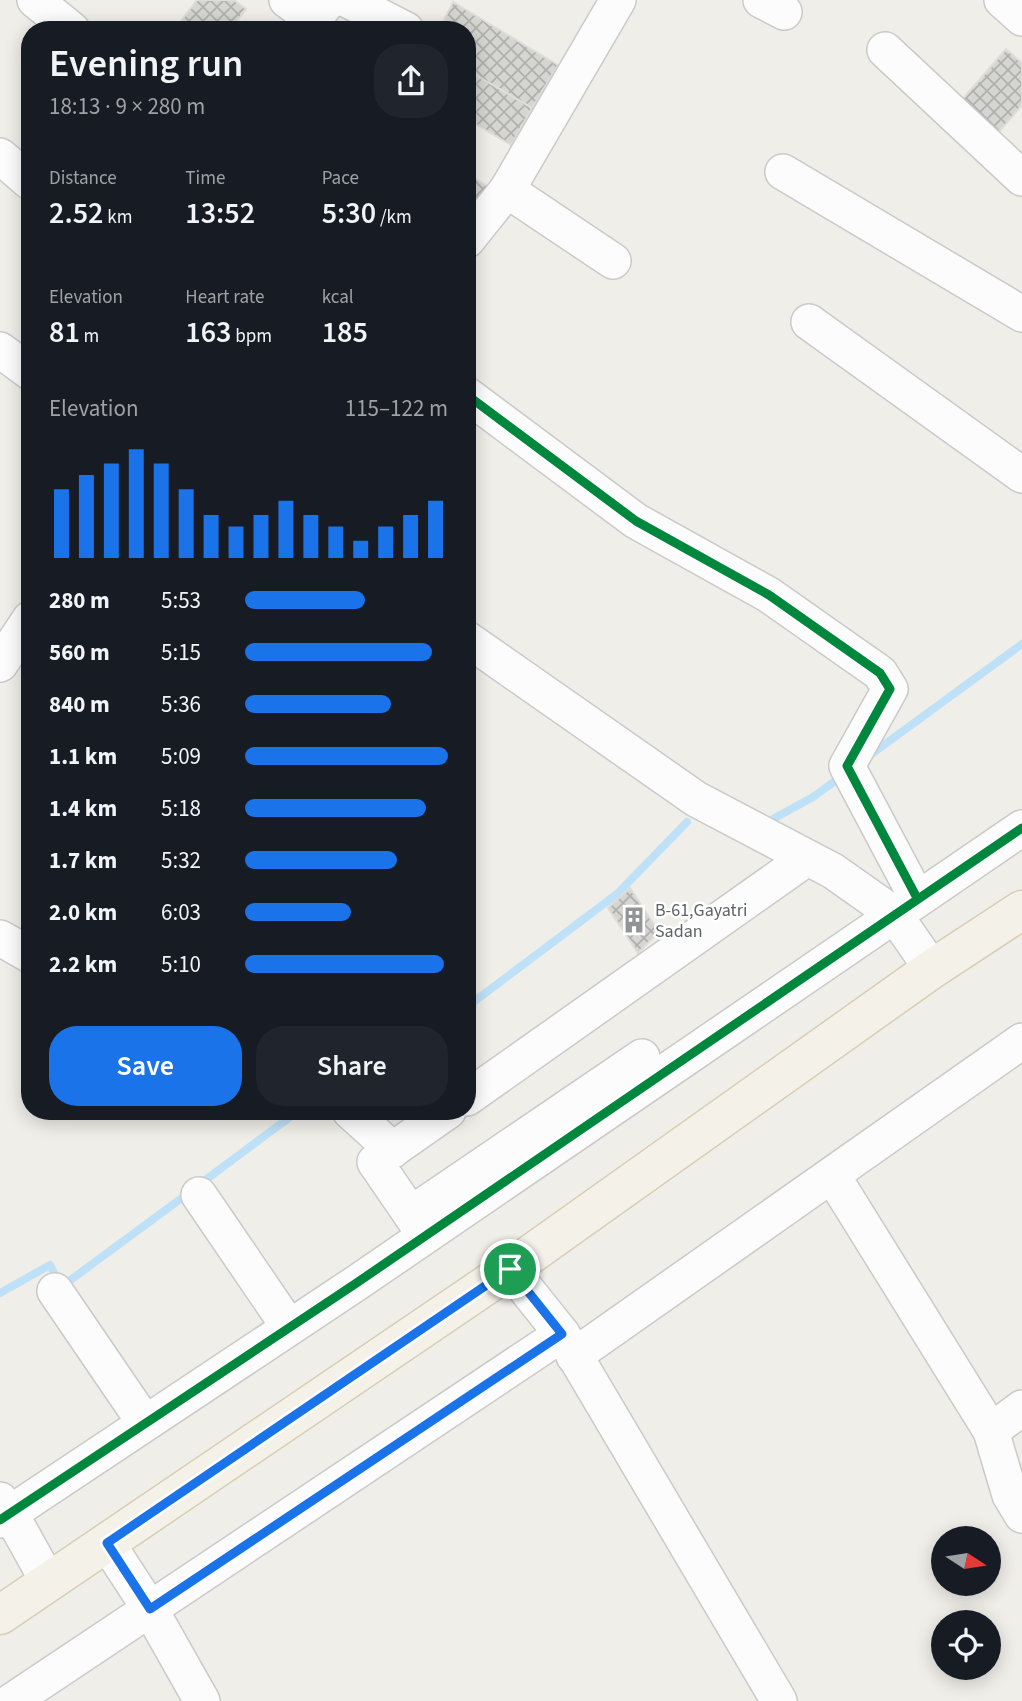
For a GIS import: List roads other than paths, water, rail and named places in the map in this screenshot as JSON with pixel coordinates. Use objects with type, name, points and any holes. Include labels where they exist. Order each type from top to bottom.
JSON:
[{"type":"main road","points":[[0,1615],[510,1269],[932,969],[1022,910]]},
{"type":"street","points":[[35,0],[61,21]]},
{"type":"street","points":[[348,0],[389,21]]},
{"type":"street","points":[[476,229],[507,190],[618,0]]},
{"type":"street","points":[[1002,0],[1022,18]]},
{"type":"street","points":[[885,50],[1022,178]]},
{"type":"street","points":[[0,156],[21,174]]},
{"type":"street","points":[[783,172],[1022,314]]},
{"type":"street","points":[[507,190],[613,261]]},
{"type":"street","points":[[809,322],[1022,475]]},
{"type":"street","points":[[0,350],[21,365]]},
{"type":"street","points":[[476,402],[636,520],[775,599],[880,673],[890,689],[848,766],[895,904],[932,969]]},
{"type":"street","points":[[0,664],[21,632]]},
{"type":"street","points":[[476,645],[696,799],[895,904]]},
{"type":"street","points":[[49,1583],[3,1511],[145,1423],[289,1327],[418,1224],[895,904],[1022,828]]},
{"type":"street","points":[[476,1092],[807,858]]},
{"type":"street","points":[[0,937],[21,950]]},
{"type":"street","points":[[12,1701],[150,1609],[832,1175],[1022,1041]]},
{"type":"street","points":[[360,1120],[393,1150]]},
{"type":"street","points":[[418,1224],[375,1163],[435,1120]]},
{"type":"street","points":[[832,1175],[991,1431],[1010,1495],[1022,1515]]},
{"type":"street","points":[[199,1195],[289,1327]]},
{"type":"street","points":[[510,1269],[568,1345],[779,1701]]},
{"type":"street","points":[[55,1291],[145,1423]]},
{"type":"street","points":[[991,1431],[1022,1408]]},
{"type":"street","points":[[107,1543],[150,1609],[202,1701]]},
{"type":"waterway","points":[[866,758],[1022,644]]},
{"type":"waterway","points":[[773,819],[813,797],[842,776]]},
{"type":"waterway","points":[[476,1000],[617,894],[687,822]]},
{"type":"waterway","points":[[200,1184],[286,1120]]},
{"type":"waterway","points":[[0,1293],[50,1265],[61,1287],[190,1192]]},
{"type":"place","name":"B-61,Gayatri Sadan","points":[[634,920]]}]
